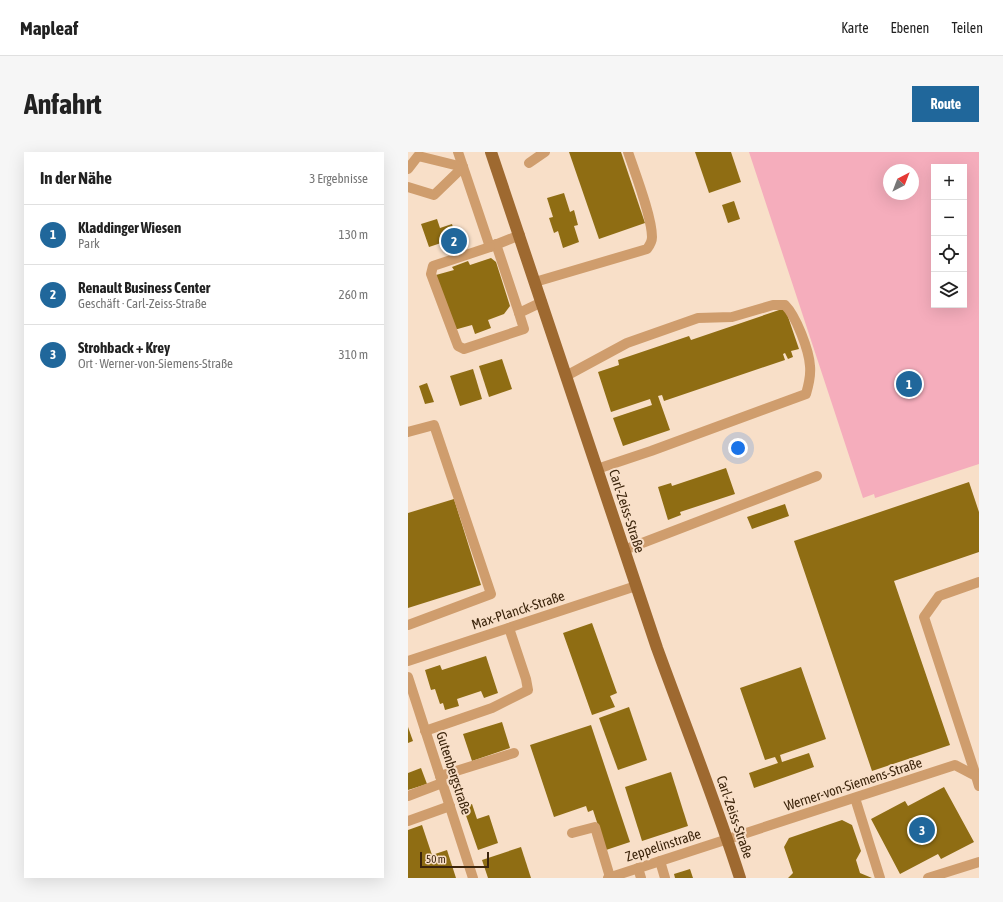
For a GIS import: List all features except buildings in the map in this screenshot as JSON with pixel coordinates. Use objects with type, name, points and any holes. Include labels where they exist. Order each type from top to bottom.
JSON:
[{"type":"main road","name":"Carl-Zeiss-Straße","points":[[491,152],[520,235],[636,586],[680,713],[711,792],[740,878]]},
{"type":"street","points":[[458,152],[463,167],[493,246],[519,313],[524,329],[464,349],[458,346],[431,274],[433,266],[493,246],[520,235]]},
{"type":"street","points":[[529,163],[544,152]]},
{"type":"street","points":[[535,282],[639,252],[647,248],[651,243],[652,236],[649,220],[628,152]]},
{"type":"street","points":[[408,169],[418,156],[463,167]]},
{"type":"street","points":[[408,186],[434,195],[463,167]]},
{"type":"street","points":[[519,313],[542,302]]},
{"type":"street","points":[[566,376],[627,343],[698,318],[732,317],[773,305],[785,305],[792,312],[805,347],[810,364],[810,381],[806,394],[671,444],[597,469]]},
{"type":"street","points":[[408,432],[434,424],[491,594],[408,625]]},
{"type":"street","points":[[624,550],[817,476]]},
{"type":"street","points":[[977,781],[924,617],[939,596],[979,582]]},
{"type":"street","name":"Max-Planck-Straße","points":[[408,661],[636,586]]},
{"type":"street","points":[[425,731],[492,708],[528,690],[526,679],[509,628]]},
{"type":"street","name":"Gutenbergstraße","points":[[408,677],[473,878]]},
{"type":"street","points":[[408,796],[441,780],[514,753]]},
{"type":"street","name":"Werner-von-Siemens-Straße","points":[[728,840],[955,765],[977,781]]},
{"type":"street","points":[[854,798],[880,878]]},
{"type":"street","points":[[408,820],[450,806]]},
{"type":"street","points":[[572,833],[595,827],[609,878]]},
{"type":"street","name":"Zeppelinstraße","points":[[609,878],[640,873],[660,861],[728,840]]},
{"type":"street","points":[[660,861],[665,878]]},
{"type":"street","points":[[928,878],[979,862]]},
{"type":"shaded area","points":[[749,152],[979,152],[979,464],[875,498],[874,494],[863,498]]},
{"type":"place","name":"Renault Business Center","points":[[454,241]]},
{"type":"place","name":"Kladdinger Wiesen","points":[[909,384]]},
{"type":"place","name":"Strohback + Krey","points":[[922,830]]}]
